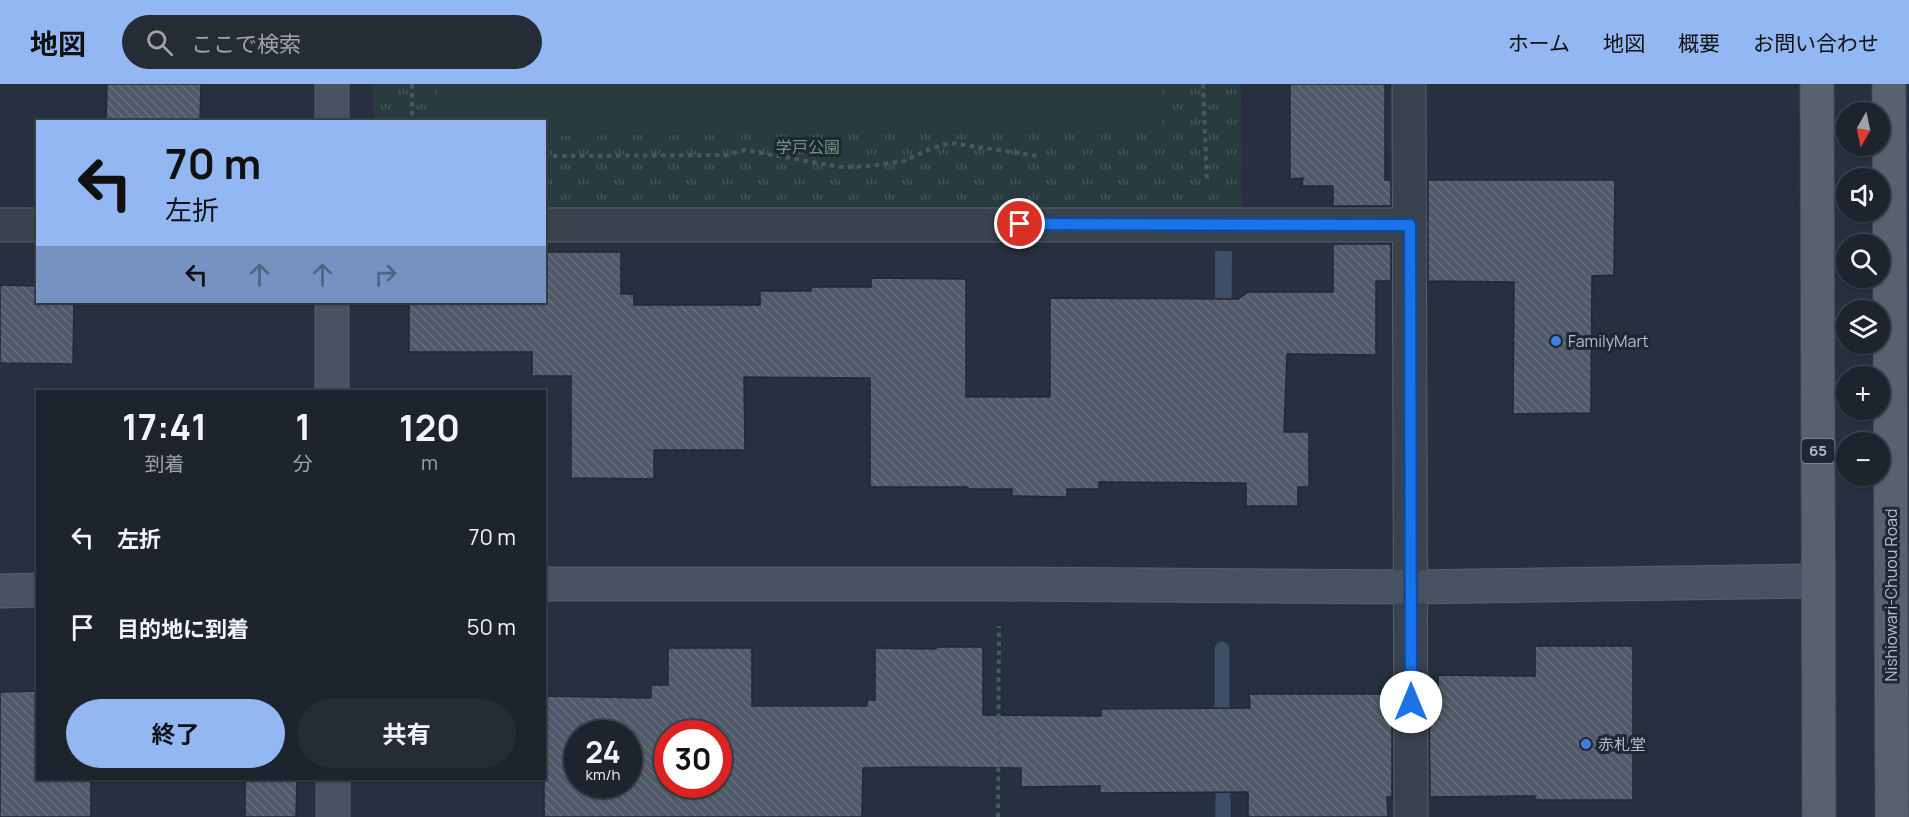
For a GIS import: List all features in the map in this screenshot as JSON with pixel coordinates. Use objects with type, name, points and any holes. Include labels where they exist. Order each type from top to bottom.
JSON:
[{"type":"main road","name":"65","points":[[1817,84],[1819,817]]},
{"type":"main road","name":"Nishiowari-Chuou Road","points":[[1889,84],[1900,581],[1892,817]]},
{"type":"street","points":[[332,84],[332,120]]},
{"type":"street","points":[[1409,84],[1411,817]]},
{"type":"street","points":[[0,225],[36,225]]},
{"type":"street","points":[[546,225],[1410,225]]},
{"type":"street","points":[[332,303],[332,390]]},
{"type":"street","points":[[546,584],[1411,587],[1818,581]]},
{"type":"street","points":[[0,591],[36,590]]},
{"type":"street","points":[[333,780],[333,817]]},
{"type":"path","points":[[412,84],[412,115],[416,120]]},
{"type":"path","points":[[1203,84],[1209,224]]},
{"type":"path","points":[[546,156],[727,155],[745,150],[840,167],[904,161],[932,148],[951,143],[1038,156]]},
{"type":"path","points":[[998,817],[999,584]]},
{"type":"green space","name":"学戸公園","points":[[373,84],[1241,84],[1242,208],[546,210],[546,120],[374,120]]},
{"type":"green space","points":[[435,84],[1161,84],[1162,130],[546,136],[546,120],[459,120],[435,89]]},
{"type":"water","points":[[1215,251],[1232,251],[1230,474],[1215,474]]},
{"type":"building","points":[[107,84],[201,84],[200,120],[106,120]]},
{"type":"building","points":[[1290,84],[1385,84],[1385,180],[1391,180],[1391,206],[1333,206],[1333,186],[1302,186],[1303,178],[1290,179]]},
{"type":"building","points":[[1428,180],[1615,180],[1614,275],[1592,276],[1591,413],[1513,414],[1514,282],[1428,281]]},
{"type":"building","points":[[1333,244],[1391,244],[1391,281],[1376,281],[1376,355],[1287,354],[1284,432],[1309,432],[1309,487],[1298,487],[1298,506],[1246,506],[1246,483],[1099,482],[1099,489],[1067,489],[1067,497],[1012,496],[1012,489],[870,487],[870,378],[744,377],[745,450],[654,450],[654,479],[571,478],[571,376],[532,376],[532,352],[409,352],[409,303],[546,303],[546,252],[621,252],[621,294],[634,294],[634,305],[760,305],[760,291],[811,291],[811,287],[871,287],[871,278],[966,279],[966,397],[1050,397],[1050,298],[1238,299],[1248,292],[1333,292]]},
{"type":"building","points":[[0,285],[36,286],[36,303],[74,303],[73,364],[0,363]]},
{"type":"building","points":[[1535,646],[1633,646],[1633,800],[1535,800],[1535,796],[1430,797],[1429,695],[1438,695],[1438,675],[1535,676]]},
{"type":"building","points":[[936,647],[983,647],[983,715],[1101,716],[1101,709],[1250,708],[1249,694],[1392,694],[1392,797],[1387,797],[1388,817],[1248,817],[1248,792],[1100,793],[1100,786],[1021,787],[1021,768],[924,767],[863,768],[862,817],[544,817],[546,696],[651,698],[651,685],[668,685],[668,648],[752,648],[752,706],[867,706],[867,700],[875,700],[875,648],[936,649]]},
{"type":"building","points":[[36,691],[36,780],[91,780],[91,817],[0,817],[0,692]]},
{"type":"building","points":[[245,780],[297,780],[296,817],[245,817]]},
{"type":"waterway","points":[[1222,649],[1222,727]]},
{"type":"waterway","points":[[1223,772],[1223,817]]},
{"type":"place","name":"FamilyMart","points":[[1556,341]]},
{"type":"place","name":"赤札堂","points":[[1586,744]]},
{"type":"route","points":[[1020,224],[1410,225],[1411,702]]}]
